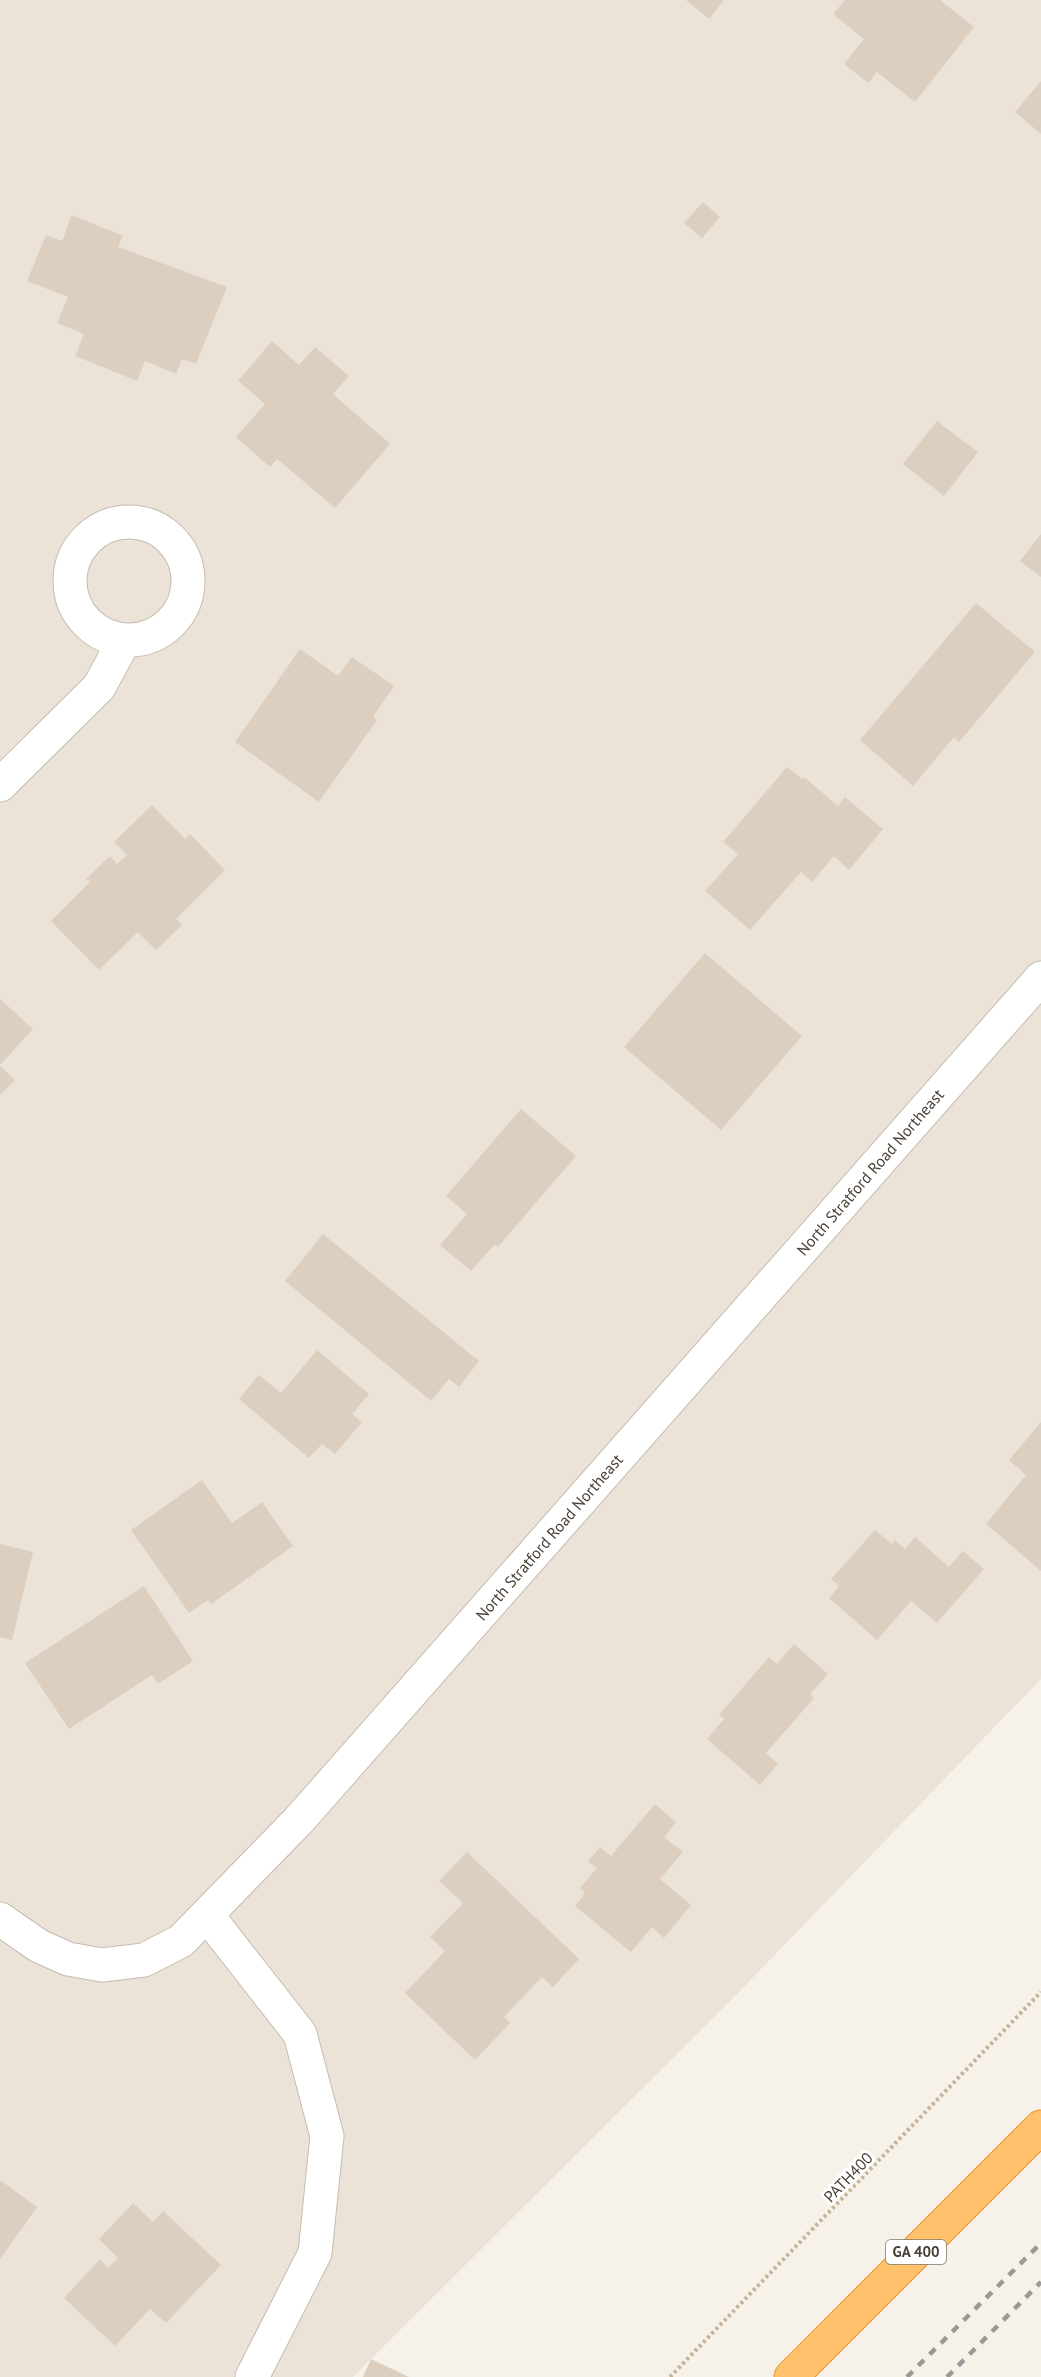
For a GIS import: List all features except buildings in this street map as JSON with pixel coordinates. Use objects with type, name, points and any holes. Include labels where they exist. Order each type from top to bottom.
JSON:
[{"type":"highway","name":"GA 400","points":[[791,2377],[1041,2127]]},
{"type":"street","points":[[0,785],[99,687],[124,641]]},
{"type":"street","name":"North Stratford Road Northeast","points":[[0,1919],[39,1946],[68,1959],[102,1965],[144,1960],[182,1941],[299,1820],[1041,978]]},
{"type":"street","points":[[207,1915],[300,2034],[327,2136],[315,2253],[252,2377]]},
{"type":"path","name":"PATH400","points":[[669,2377],[1041,1992]]},
{"type":"shaded area","points":[[0,0],[1041,0],[1041,1679],[738,1993],[353,2377],[0,2377]]},
{"type":"railway","points":[[907,2377],[1041,2243]]},
{"type":"railway","points":[[947,2377],[1041,2282]]}]
